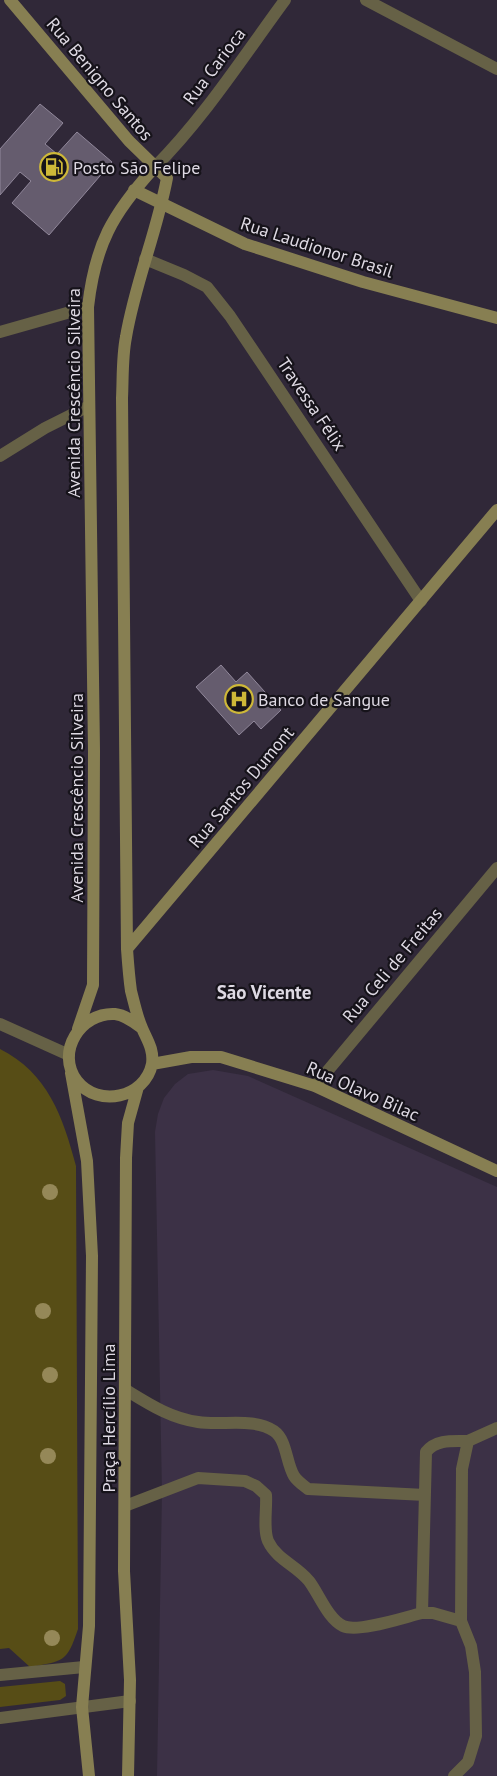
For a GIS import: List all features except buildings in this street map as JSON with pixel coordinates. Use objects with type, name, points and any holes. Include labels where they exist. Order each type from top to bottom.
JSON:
[{"type":"main road","name":"Rua Benigno Santos","points":[[10,0],[129,142],[154,168],[167,178]]},
{"type":"main road","name":"Avenida Crescêncio Silveira","points":[[77,1031],[93,985],[94,760],[88,307],[97,253],[106,231],[134,190],[154,168]]},
{"type":"main road","points":[[142,1028],[130,1019],[116,1014],[88,1021],[77,1031],[71,1042],[70,1062],[77,1080],[87,1090],[99,1096],[120,1096],[138,1087],[152,1064],[152,1051],[149,1039],[142,1028],[131,991],[127,949],[122,398],[126,339],[145,259],[162,204],[167,178]]},
{"type":"main road","name":"Rua Laudionor Brasil","points":[[134,190],[245,244],[363,282],[497,318]]},
{"type":"main road","name":"Rua Santos Dumont","points":[[127,949],[497,510]]},
{"type":"main road","name":"Rua Olavo Bilac","points":[[152,1064],[191,1057],[221,1057],[314,1086],[497,1171]]},
{"type":"main road","name":"Praça Hercílio Lima","points":[[70,1062],[86,1162],[92,1256],[89,1626],[82,1707]]},
{"type":"main road","name":"Praça Hercílio Lima","points":[[130,1701],[124,1572],[126,1158],[128,1123],[138,1087]]},
{"type":"main road","points":[[128,1776],[130,1701]]},
{"type":"main road","points":[[82,1707],[89,1776]]},
{"type":"street","name":"Rua Carioca","points":[[171,151],[285,0]]},
{"type":"street","points":[[366,0],[497,70]]},
{"type":"street","name":"Avenida Crescêncio Silveira","points":[[154,168],[171,151]]},
{"type":"street","points":[[167,178],[171,151]]},
{"type":"street","name":"Travessa Félix","points":[[145,259],[207,287],[318,445],[421,601]]},
{"type":"street","points":[[0,332],[88,307]]},
{"type":"street","points":[[0,456],[44,428],[89,406]]},
{"type":"street","name":"Rua Celi de Freitas","points":[[314,1086],[497,868]]},
{"type":"street","points":[[0,1024],[70,1062]]},
{"type":"street","points":[[126,1390],[161,1412],[199,1422],[257,1425],[274,1432],[282,1440],[287,1461],[295,1478],[308,1489],[425,1495]]},
{"type":"street","points":[[422,1613],[426,1452],[431,1445],[440,1442],[468,1441],[497,1428]]},
{"type":"street","points":[[454,1776],[468,1762],[476,1736],[475,1672],[471,1646],[461,1621],[462,1469],[468,1441]]},
{"type":"street","points":[[125,1506],[198,1478],[245,1481],[256,1486],[266,1495],[267,1539],[276,1554],[306,1578],[319,1593],[333,1619],[344,1627],[357,1627],[422,1613],[433,1613],[461,1621]]},
{"type":"street","points":[[0,1675],[84,1667]]},
{"type":"street","points":[[0,1718],[130,1701]]},
{"type":"shaded area","points":[[0,1049],[17,1059],[42,1084],[59,1114],[76,1166],[78,1629],[71,1648],[63,1658],[30,1667],[9,1648],[0,1649]]},
{"type":"shaded area","points":[[213,1070],[248,1076],[497,1187],[497,1776],[157,1776],[162,1492],[155,1132],[158,1114],[164,1098],[175,1084],[188,1074]]},
{"type":"shaded area","points":[[60,1681],[65,1684],[66,1696],[60,1700],[0,1707],[0,1687]]},
{"type":"place","name":"Posto São Felipe","points":[[54,167]]},
{"type":"place","name":"Banco de Sangue","points":[[239,699]]},
{"type":"district","name":"São Vicente","points":[[264,992]]}]
